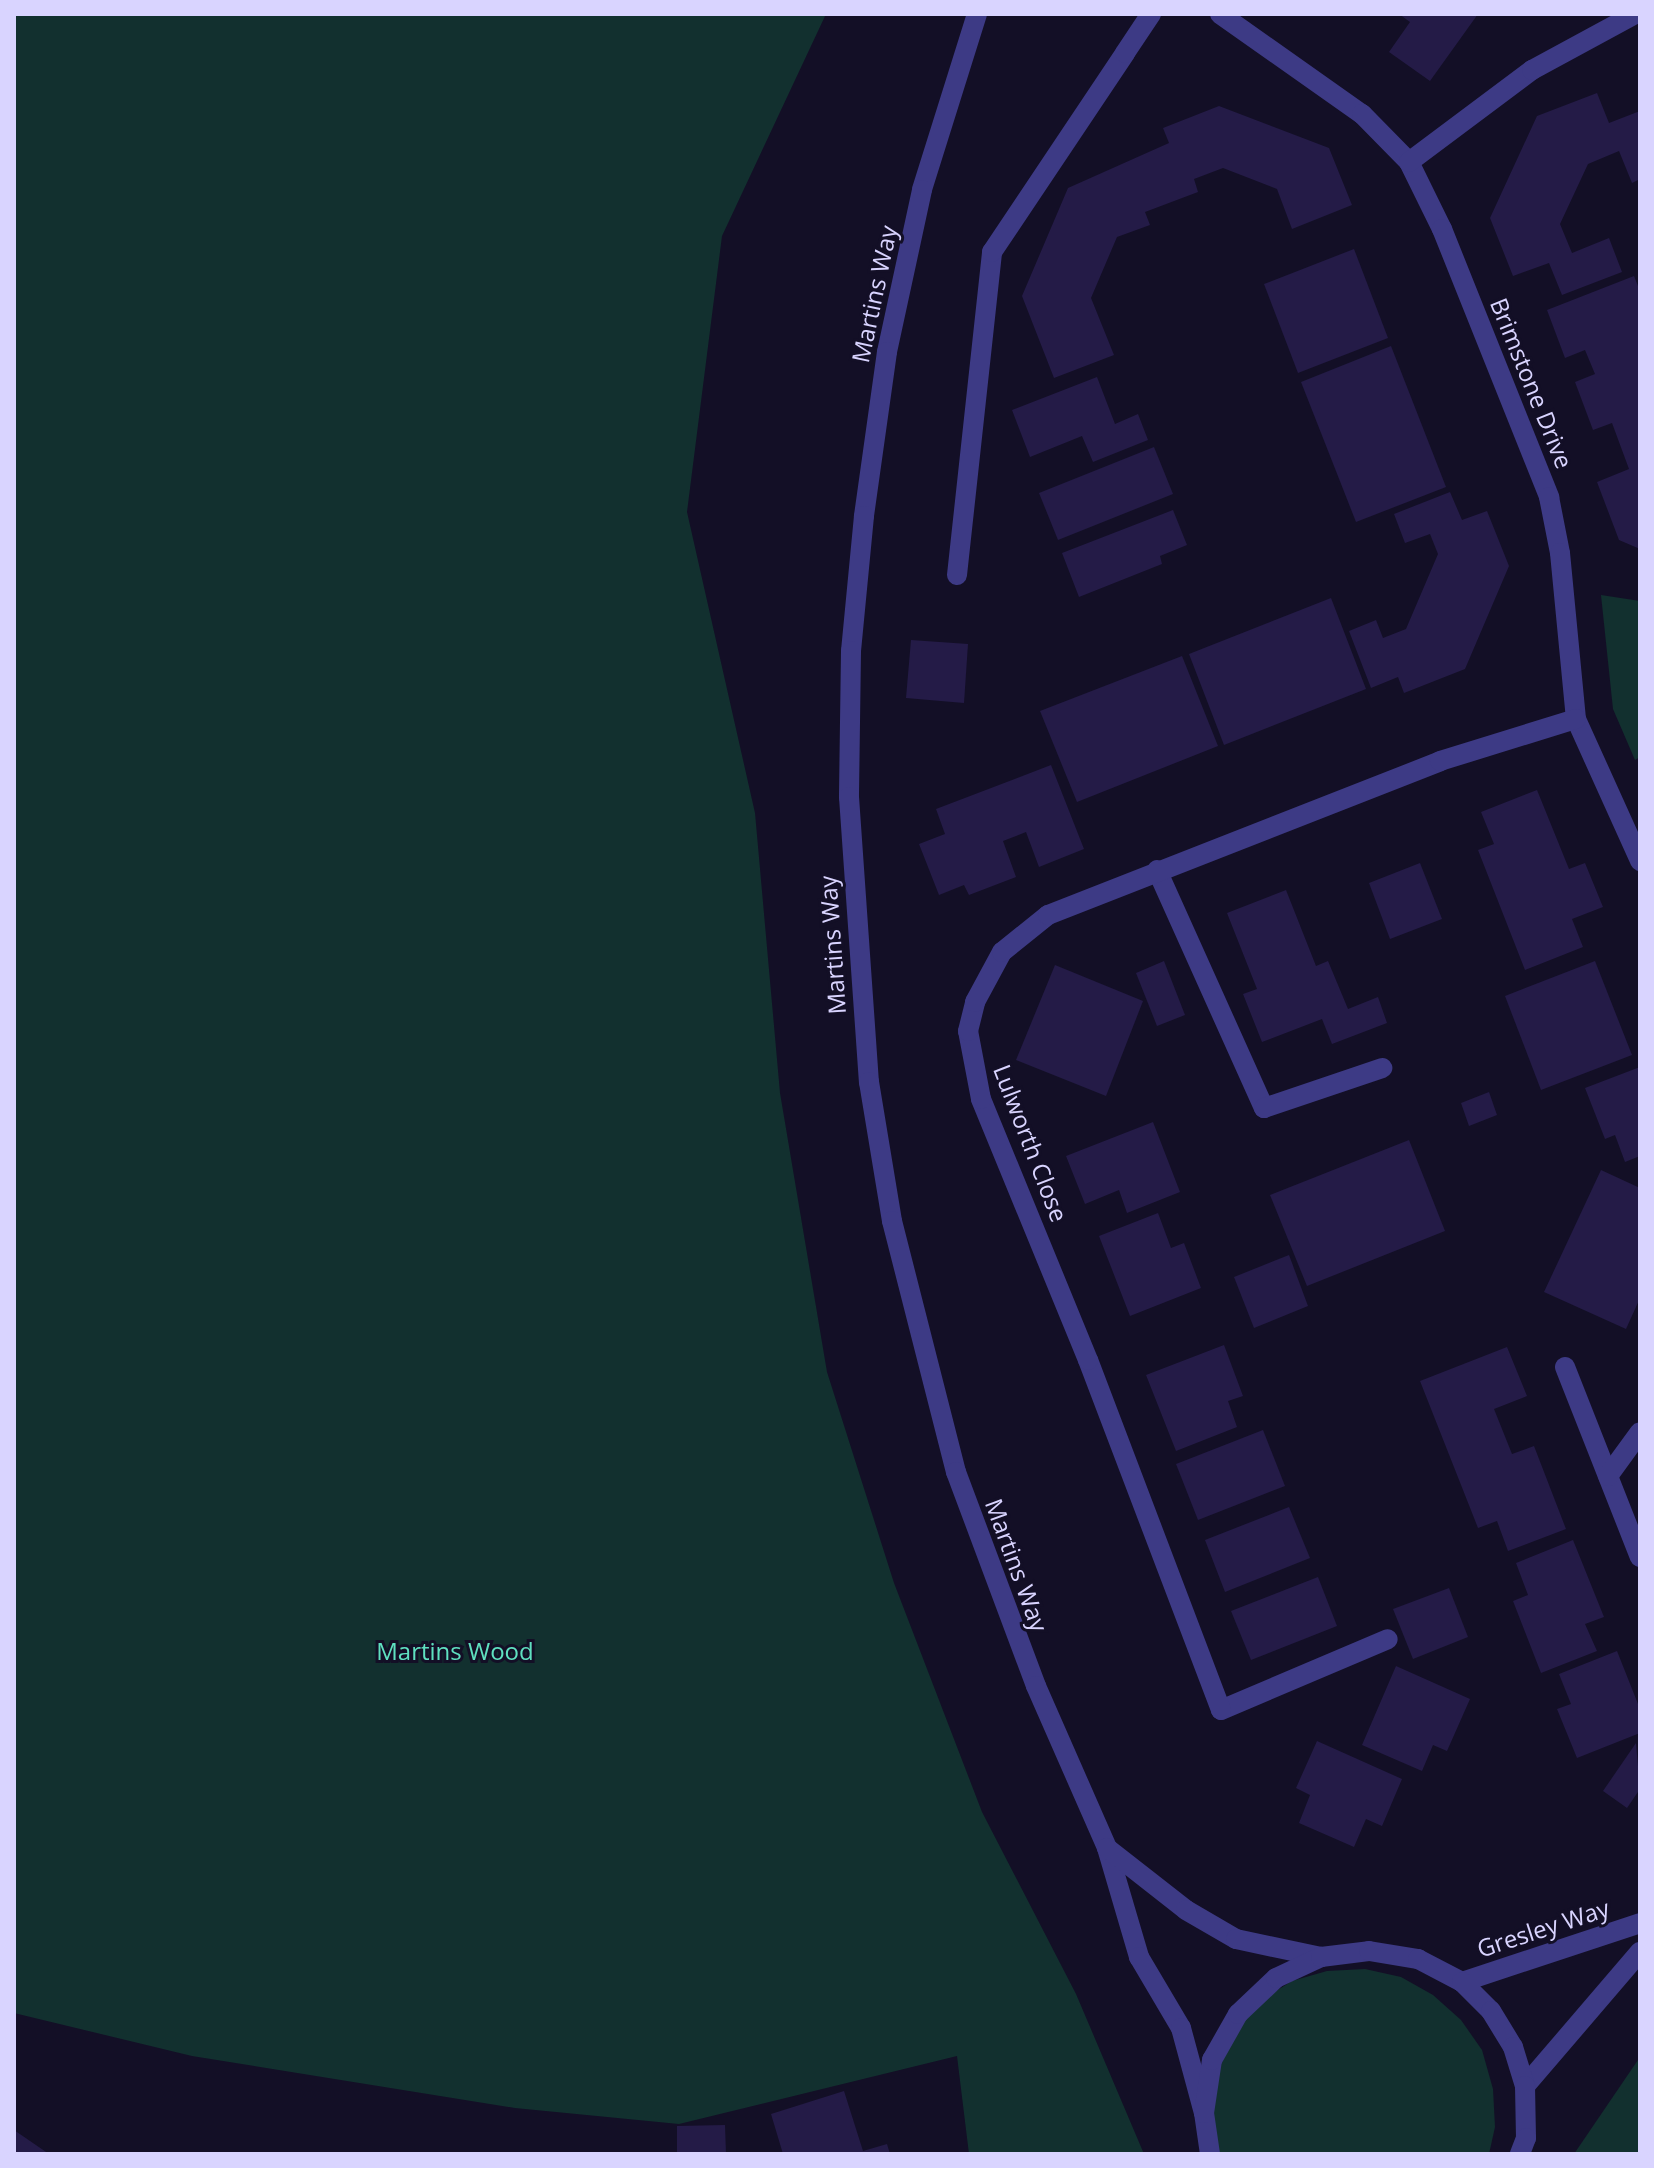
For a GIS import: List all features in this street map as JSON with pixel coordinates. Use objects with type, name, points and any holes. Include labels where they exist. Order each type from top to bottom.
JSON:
[{"type":"street","name":"Martins Way","points":[[977,14],[922,190],[887,352],[864,516],[851,651],[849,797],[857,949],[882,1159],[927,1373],[983,1553],[1107,1848],[1139,1957],[1181,2028],[1204,2113]]},
{"type":"street","points":[[957,575],[992,252],[1151,14]]},
{"type":"street","name":"Brimstone Drive","points":[[1220,14],[1362,114],[1409,162],[1442,229],[1549,497],[1560,553],[1576,719],[1640,861]]},
{"type":"street","points":[[1409,162],[1532,70],[1635,14]]},
{"type":"street","name":"Lulworth Close","points":[[1388,1639],[1221,1710],[1088,1360],[981,1099],[968,1031],[984,977],[1024,930],[1157,870],[1440,761],[1576,719]]},
{"type":"street","points":[[1157,870],[1264,1108],[1382,1068]]},
{"type":"street","points":[[1565,1367],[1640,1557]]},
{"type":"street","points":[[1608,1476],[1640,1432]]},
{"type":"street","name":"Martins Way","points":[[1107,1848],[1186,1910],[1236,1939],[1321,1957]]},
{"type":"street","name":"Gresley Way","points":[[1462,1982],[1640,1923]]},
{"type":"street","points":[[1210,2154],[1204,2113],[1212,2060],[1238,2014],[1276,1978],[1321,1957],[1369,1951],[1418,1959],[1462,1982],[1491,2011],[1513,2047],[1525,2086],[1526,2138],[1520,2154]]},
{"type":"street","points":[[1525,2086],[1640,1952]]},
{"type":"green space","name":"Martins Wood","points":[[14,14],[826,14],[722,236],[687,512],[755,813],[780,1093],[827,1372],[894,1583],[982,1812],[1076,1994],[1144,2154],[969,2154],[957,2056],[679,2124],[515,2108],[192,2056],[14,2013]]},
{"type":"green space","points":[[1601,595],[1640,601],[1640,757],[1635,760],[1613,709]]},
{"type":"green space","points":[[1365,1969],[1401,1977],[1433,1995],[1461,2020],[1482,2050],[1493,2089],[1495,2127],[1489,2154],[1214,2154],[1208,2096],[1236,2028],[1260,2001],[1292,1981],[1327,1971]]},
{"type":"green space","points":[[1640,2057],[1640,2154],[1574,2154]]},
{"type":"building","points":[[1399,14],[1478,14],[1430,81],[1389,52],[1410,22]]},
{"type":"building","points":[[1597,93],[1609,123],[1640,111],[1640,179],[1632,183],[1619,151],[1588,164],[1560,224],[1572,253],[1609,238],[1622,272],[1562,295],[1549,263],[1513,276],[1490,218],[1537,116]]},
{"type":"building","points":[[1219,106],[1329,148],[1352,205],[1292,229],[1277,189],[1223,168],[1194,179],[1198,192],[1145,212],[1150,225],[1117,237],[1091,298],[1114,355],[1054,378],[1022,296],[1068,188],[1169,143],[1163,128]]},
{"type":"building","points":[[1354,249],[1388,338],[1298,373],[1264,284]]},
{"type":"building","points":[[1634,276],[1640,291],[1640,549],[1619,540],[1597,482],[1629,469],[1612,423],[1593,430],[1575,382],[1595,374],[1585,350],[1565,358],[1547,310]]},
{"type":"building","points":[[1391,346],[1446,487],[1356,522],[1301,382]]},
{"type":"building","points":[[1097,377],[1115,424],[1138,414],[1148,440],[1093,462],[1082,436],[1030,457],[1012,410]]},
{"type":"building","points":[[1154,447],[1173,494],[1058,540],[1039,493]]},
{"type":"building","points":[[1450,492],[1462,520],[1487,511],[1509,566],[1465,669],[1404,693],[1398,677],[1371,688],[1349,631],[1376,620],[1383,638],[1406,629],[1438,554],[1430,534],[1405,543],[1394,514]]},
{"type":"building","points":[[1173,510],[1187,545],[1160,556],[1162,564],[1079,597],[1062,553]]},
{"type":"building","points":[[1331,598],[1366,689],[1224,745],[1189,654]]},
{"type":"building","points":[[911,640],[968,644],[964,703],[906,698]]},
{"type":"building","points":[[1182,656],[1218,746],[1077,802],[1040,711]]},
{"type":"building","points":[[1051,765],[1084,849],[1039,867],[1026,832],[1003,841],[1016,877],[969,895],[964,885],[939,895],[919,844],[945,834],[936,809]]},
{"type":"building","points":[[1537,790],[1569,869],[1585,863],[1603,907],[1572,919],[1583,947],[1525,970],[1478,850],[1494,844],[1481,812]]},
{"type":"building","points":[[1420,863],[1442,919],[1390,939],[1369,883]]},
{"type":"building","points":[[1286,890],[1316,966],[1328,961],[1348,1009],[1378,997],[1387,1023],[1332,1044],[1322,1019],[1262,1042],[1243,994],[1257,989],[1227,913]]},
{"type":"building","points":[[1164,961],[1185,1015],[1157,1026],[1136,973]]},
{"type":"building","points":[[1595,961],[1632,1055],[1541,1090],[1505,996]]},
{"type":"building","points":[[1055,965],[1143,1001],[1106,1096],[1016,1060]]},
{"type":"building","points":[[1640,1067],[1640,1156],[1625,1162],[1615,1135],[1605,1139],[1585,1088]]},
{"type":"building","points":[[1489,1092],[1497,1115],[1469,1126],[1461,1103]]},
{"type":"building","points":[[1153,1122],[1180,1192],[1127,1213],[1119,1190],[1085,1204],[1066,1156]]},
{"type":"building","points":[[1409,1140],[1445,1231],[1307,1286],[1270,1195]]},
{"type":"building","points":[[1601,1170],[1640,1188],[1640,1298],[1626,1329],[1544,1292]]},
{"type":"building","points":[[1158,1213],[1171,1248],[1184,1243],[1201,1288],[1130,1316],[1099,1236]]},
{"type":"building","points":[[1289,1255],[1308,1306],[1254,1328],[1234,1277]]},
{"type":"building","points":[[1224,1345],[1243,1396],[1228,1401],[1237,1427],[1176,1451],[1146,1375]]},
{"type":"building","points":[[1507,1347],[1527,1396],[1494,1409],[1512,1454],[1534,1446],[1566,1529],[1508,1551],[1497,1521],[1478,1528],[1420,1381]]},
{"type":"building","points":[[1263,1430],[1285,1486],[1198,1520],[1176,1464]]},
{"type":"building","points":[[1289,1507],[1310,1558],[1225,1592],[1205,1540]]},
{"type":"building","points":[[1573,1540],[1604,1617],[1585,1624],[1597,1651],[1541,1673],[1513,1601],[1528,1595],[1516,1563]]},
{"type":"building","points":[[1318,1577],[1337,1626],[1251,1660],[1231,1611]]},
{"type":"building","points":[[1449,1588],[1468,1637],[1413,1659],[1393,1609]]},
{"type":"building","points":[[1617,1651],[1640,1709],[1640,1733],[1577,1758],[1557,1709],[1571,1704],[1559,1674]]},
{"type":"building","points":[[1396,1666],[1470,1699],[1447,1751],[1433,1745],[1422,1771],[1362,1745]]},
{"type":"building","points":[[1317,1741],[1402,1779],[1382,1826],[1366,1819],[1354,1847],[1299,1823],[1310,1795],[1296,1788]]},
{"type":"building","points":[[1636,1743],[1640,1789],[1627,1808],[1603,1791]]},
{"type":"building","points":[[844,2091],[863,2151],[887,2144],[890,2154],[783,2154],[771,2114]]},
{"type":"building","points":[[725,2125],[726,2154],[677,2154],[677,2126]]},
{"type":"building","points":[[14,2130],[49,2154],[14,2154]]}]
